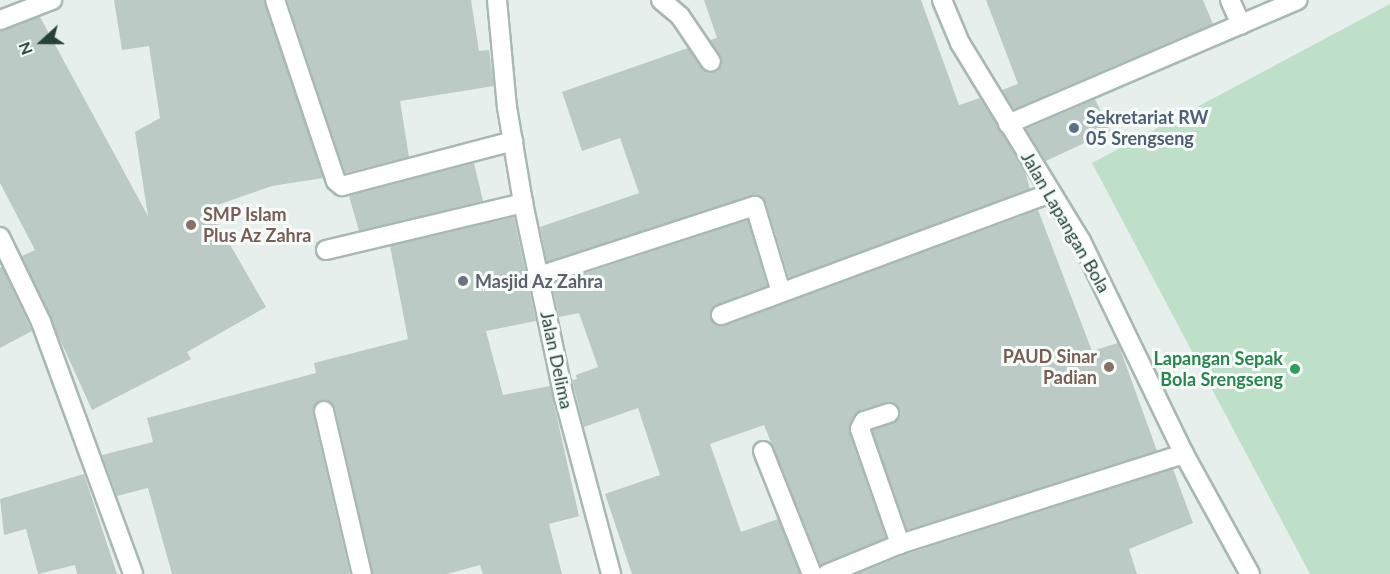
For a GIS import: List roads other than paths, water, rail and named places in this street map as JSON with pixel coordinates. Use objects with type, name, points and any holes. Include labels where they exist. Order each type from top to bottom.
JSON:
[{"type":"street","points":[[0,20],[52,0]]},
{"type":"street","points":[[275,0],[336,181],[342,186],[513,141]]},
{"type":"street","name":"Jalan Delima","points":[[497,0],[513,141],[523,203],[564,397],[610,574]]},
{"type":"street","points":[[661,0],[680,16],[711,62]]},
{"type":"street","name":"Jalan Lapangan Bola","points":[[942,0],[960,43],[1081,241],[1184,454],[1250,574]]},
{"type":"street","points":[[1230,0],[1240,25]]},
{"type":"street","points":[[1008,124],[1298,0]]},
{"type":"street","points":[[721,315],[1051,194]]},
{"type":"street","points":[[326,250],[523,203]]},
{"type":"street","points":[[539,276],[755,206],[781,292]]},
{"type":"street","points":[[0,237],[49,344],[133,574]]},
{"type":"street","points":[[324,411],[362,574]]},
{"type":"street","points":[[889,413],[864,421],[860,429],[900,544]]},
{"type":"street","points":[[763,451],[812,574]]},
{"type":"street","points":[[827,574],[900,544],[1184,454]]},
{"type":"place","name":"Sekretariat RW 05 Srengseng","points":[[1074,128]]},
{"type":"place","name":"SMP Islam Plus Az Zahra","points":[[191,225]]},
{"type":"place","name":"Masjid Az Zahra","points":[[463,281]]},
{"type":"place","name":"PAUD Sinar Padian","points":[[1109,367]]},
{"type":"place","name":"Lapangan Sepak Bola Srengseng","points":[[1295,369]]}]
